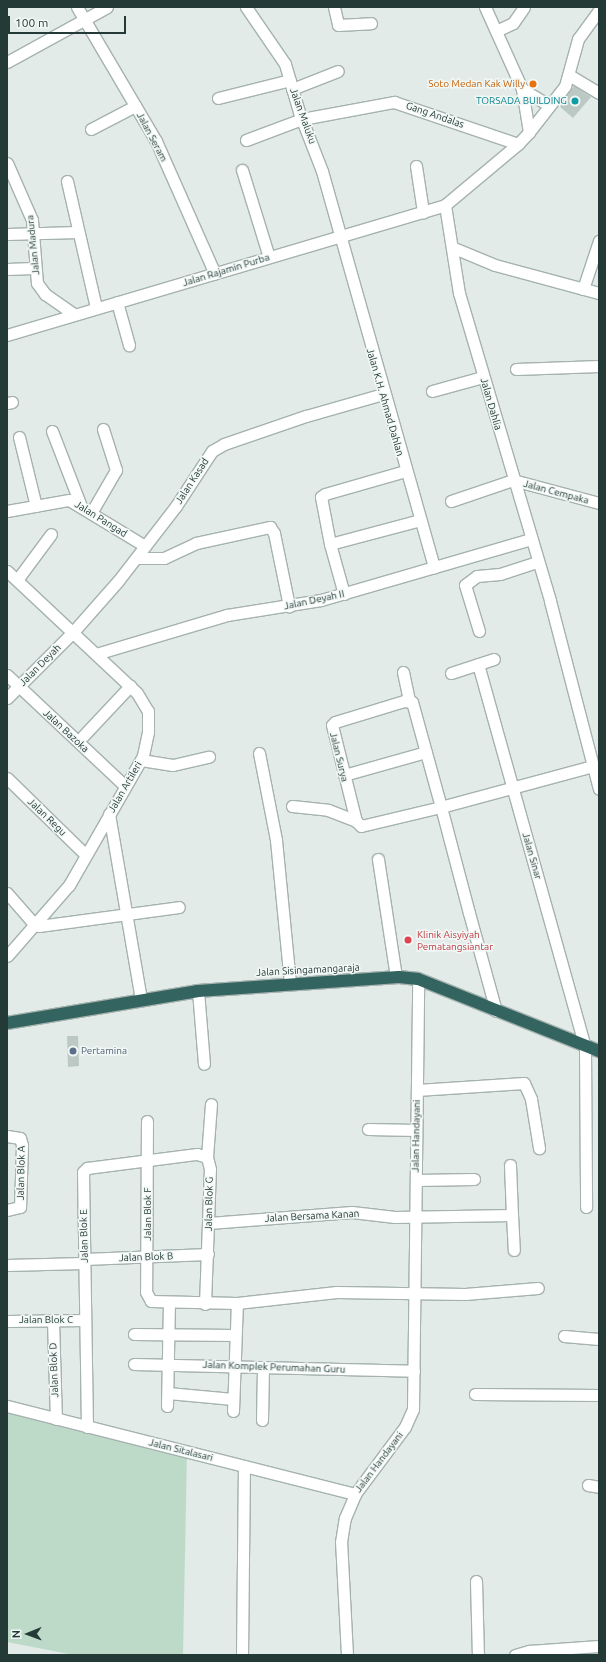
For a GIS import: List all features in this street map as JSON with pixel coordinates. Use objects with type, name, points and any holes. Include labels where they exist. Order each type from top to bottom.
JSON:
[{"type":"highway","name":"Jalan Sisingamangaraja","points":[[7,1023],[198,991],[290,983],[396,978],[418,979],[585,1048],[599,1051]]},
{"type":"street","name":"Jalan Seram","points":[[77,7],[156,141],[215,274]]},
{"type":"street","points":[[7,62],[107,7]]},
{"type":"street","name":"Jalan Maluku","points":[[246,7],[279,52],[322,171],[338,236]]},
{"type":"street","points":[[334,7],[338,26],[371,23]]},
{"type":"street","points":[[485,7],[522,89],[529,132]]},
{"type":"street","points":[[496,31],[513,23],[524,7]]},
{"type":"street","points":[[445,205],[518,144],[529,132],[565,86],[578,39],[599,10]]},
{"type":"street","points":[[218,98],[291,85],[338,71]]},
{"type":"street","points":[[569,75],[599,93]]},
{"type":"street","points":[[522,89],[549,105]]},
{"type":"street","name":"Gang Andalas","points":[[246,140],[302,119],[394,102],[518,144]]},
{"type":"street","points":[[91,129],[135,106]]},
{"type":"street","name":"Jalan Madura","points":[[7,163],[28,206],[33,234],[33,268],[37,283],[45,294],[74,314]]},
{"type":"street","points":[[416,166],[423,212]]},
{"type":"street","points":[[242,170],[269,257]]},
{"type":"street","points":[[67,181],[96,308]]},
{"type":"street","name":"Jalan Rajamin Purba","points":[[7,335],[445,205]]},
{"type":"street","name":"Jalan Dahlia","points":[[445,205],[454,248],[459,293],[550,601],[596,772],[599,789]]},
{"type":"street","points":[[7,234],[78,232]]},
{"type":"street","name":"Jalan K.H. Ahmad Dahlan","points":[[338,236],[434,567]]},
{"type":"street","points":[[583,289],[599,241]]},
{"type":"street","points":[[454,248],[495,265],[599,293]]},
{"type":"street","points":[[7,269],[33,268]]},
{"type":"street","points":[[116,302],[129,345]]},
{"type":"street","points":[[516,369],[599,366]]},
{"type":"street","points":[[432,391],[483,377]]},
{"type":"street","name":"Jalan Kasad","points":[[74,632],[136,558],[176,506],[202,463],[224,444],[383,394]]},
{"type":"street","points":[[91,512],[116,470],[103,429]]},
{"type":"street","points":[[52,431],[81,506]]},
{"type":"street","points":[[19,437],[36,506]]},
{"type":"street","points":[[344,594],[330,544],[321,501],[325,494],[405,471]]},
{"type":"street","points":[[452,501],[513,480]]},
{"type":"street","name":"Jalan Cempaka","points":[[513,480],[599,503]]},
{"type":"street","name":"Jalan Pangad","points":[[7,511],[69,500],[145,546]]},
{"type":"street","points":[[330,544],[420,520]]},
{"type":"street","points":[[136,558],[164,558],[196,543],[270,527],[274,533],[289,606]]},
{"type":"street","points":[[17,580],[51,534]]},
{"type":"street","name":"Jalan Deyah II","points":[[96,654],[203,620],[289,606],[344,594],[531,539]]},
{"type":"street","points":[[479,632],[464,585],[476,576],[500,574],[538,562]]},
{"type":"street","name":"Jalan Artileri","points":[[7,571],[130,686],[148,711],[148,739],[141,760],[69,885],[7,956]]},
{"type":"street","name":"Jalan Deyah","points":[[7,698],[74,632]]},
{"type":"street","points":[[452,672],[494,659]]},
{"type":"street","name":"Jalan Sinar","points":[[478,664],[585,1048],[586,1207]]},
{"type":"street","points":[[403,672],[409,700],[412,702],[426,752],[496,1011]]},
{"type":"street","name":"Jalan Bazoka","points":[[7,675],[125,786]]},
{"type":"street","points":[[83,736],[130,686]]},
{"type":"street","name":"Jalan Surya","points":[[356,821],[332,730],[335,722],[409,700]]},
{"type":"street","points":[[344,775],[426,752]]},
{"type":"street","points":[[259,753],[276,840],[290,983]]},
{"type":"street","points":[[141,760],[173,765],[209,757]]},
{"type":"street","points":[[292,806],[328,810],[356,821],[361,826],[513,788],[596,772]]},
{"type":"street","name":"Jalan Regu","points":[[7,778],[86,855]]},
{"type":"street","points":[[109,814],[141,1000]]},
{"type":"street","points":[[378,859],[396,978]]},
{"type":"street","points":[[7,893],[34,924],[62,924],[179,907]]},
{"type":"street","name":"Jalan Handayani","points":[[347,1655],[341,1542],[355,1494],[405,1427],[413,1409],[418,979]]},
{"type":"street","points":[[198,991],[204,1064]]},
{"type":"street","points":[[417,1090],[524,1083],[531,1099],[539,1148]]},
{"type":"street","name":"Jalan Blok G","points":[[205,1304],[210,1169],[207,1157],[211,1104]]},
{"type":"street","name":"Jalan Blok F","points":[[147,1121],[148,1257],[146,1292],[156,1303],[169,1303]]},
{"type":"street","points":[[368,1129],[416,1130]]},
{"type":"street","name":"Jalan Blok A","points":[[7,1136],[20,1138],[22,1145],[20,1207],[7,1210]]},
{"type":"street","name":"Jalan Blok E","points":[[87,1427],[84,1169],[148,1162],[197,1154],[207,1157]]},
{"type":"street","points":[[510,1165],[514,1250]]},
{"type":"street","points":[[416,1180],[474,1179]]},
{"type":"street","name":"Jalan Bersama Kanan","points":[[209,1223],[352,1212],[416,1217],[512,1216]]},
{"type":"street","name":"Jalan Blok B","points":[[7,1265],[208,1254]]},
{"type":"street","points":[[167,1406],[169,1303],[237,1303],[336,1292],[415,1292],[465,1294],[538,1288]]},
{"type":"street","points":[[233,1411],[233,1367],[237,1303]]},
{"type":"street","name":"Jalan Blok D","points":[[53,1320],[56,1419]]},
{"type":"street","name":"Jalan Blok C","points":[[7,1321],[85,1320]]},
{"type":"street","points":[[134,1334],[235,1335]]},
{"type":"street","points":[[564,1336],[599,1338]]},
{"type":"street","name":"Jalan Komplek Perumahan Guru","points":[[134,1364],[414,1371]]},
{"type":"street","points":[[262,1420],[263,1367]]},
{"type":"street","points":[[168,1393],[233,1399]]},
{"type":"street","points":[[475,1394],[599,1395]]},
{"type":"street","name":"Jalan Sitalasari","points":[[7,1406],[355,1494]]},
{"type":"street","points":[[242,1655],[244,1466]]},
{"type":"street","points":[[476,1581],[478,1655]]},
{"type":"street","points":[[515,1655],[529,1651],[599,1646]]},
{"type":"green space","points":[[7,1406],[187,1452],[183,1655],[74,1655],[7,1642]]},
{"type":"building","name":"TORSADA BUILDING","points":[[574,86],[591,97],[573,118],[559,106]]},
{"type":"building","name":"Pertamina","points":[[67,1036],[78,1036],[79,1066],[68,1067]]},
{"type":"place","name":"Soto Medan Kak Willy","points":[[533,84]]},
{"type":"place","name":"TORSADA BUILDING","points":[[575,101]]},
{"type":"place","name":"Klinik Aisyiyah Pematangsiantar","points":[[408,940]]},
{"type":"place","name":"Pertamina","points":[[73,1051]]}]
